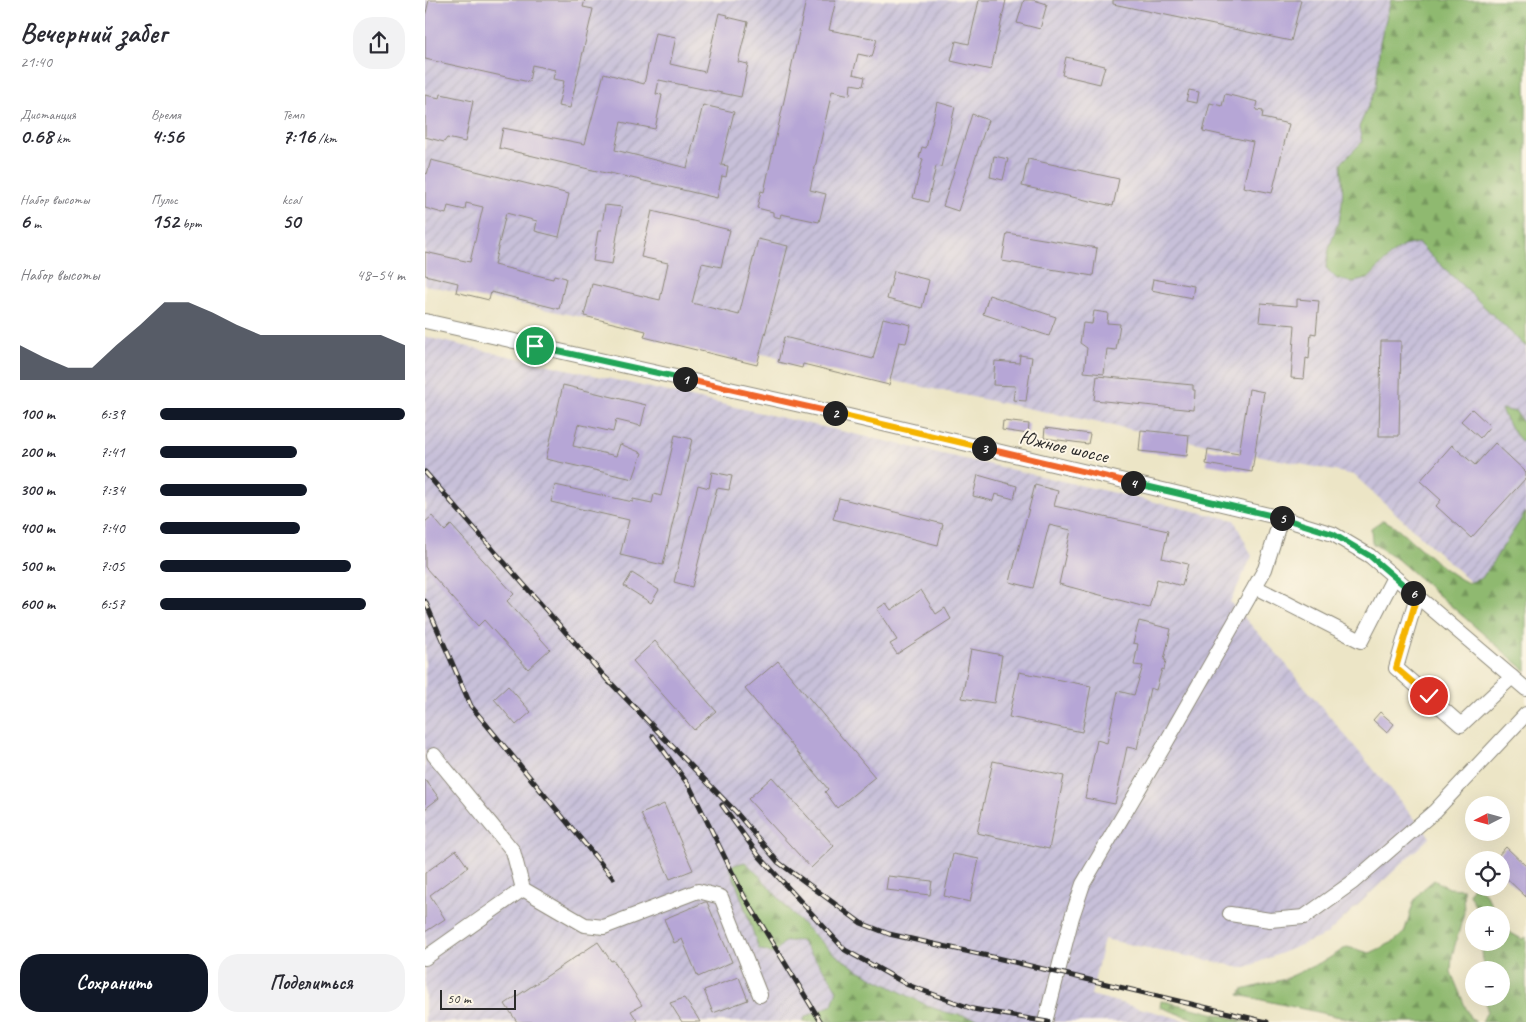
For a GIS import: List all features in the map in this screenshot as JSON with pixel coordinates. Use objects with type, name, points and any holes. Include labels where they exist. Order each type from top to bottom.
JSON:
[{"type":"street","name":"Южное шоссе","points":[[425,321],[837,413],[1281,518],[1333,534],[1370,556],[1526,689]]},
{"type":"street","points":[[1045,1022],[1072,917],[1083,884],[1265,569],[1281,518]]},
{"type":"street","points":[[1255,587],[1361,641],[1394,576]]},
{"type":"street","points":[[1417,596],[1396,668],[1461,725],[1512,677]]},
{"type":"street","points":[[1230,914],[1270,920],[1304,918],[1353,882],[1435,811],[1526,714]]},
{"type":"street","points":[[434,755],[513,851],[523,889],[585,925],[604,926],[698,891],[721,896],[760,995]]},
{"type":"street","points":[[425,958],[523,889]]},
{"type":"shaded area","points":[[425,0],[1526,0],[1526,633],[1354,475],[425,285]]},
{"type":"shaded area","points":[[425,337],[1234,520],[1252,556],[1230,602],[1279,656],[1430,837],[1326,935],[1244,968],[1104,939],[1091,995],[1192,1022],[425,1022]]},
{"type":"green space","points":[[1391,0],[1526,0],[1526,347],[1418,243],[1403,246],[1390,256],[1368,279],[1353,282],[1337,279],[1326,268],[1328,252],[1342,204],[1341,163],[1362,142],[1359,127],[1376,88],[1380,42]]},
{"type":"green space","points":[[1501,409],[1516,412],[1526,427],[1526,446],[1511,429]]},
{"type":"green space","points":[[1526,512],[1526,671],[1397,559],[1372,543],[1371,528],[1383,520],[1389,523],[1399,529],[1443,567],[1468,583],[1482,578]]},
{"type":"green space","points":[[745,862],[797,919],[832,952],[858,970],[928,1006],[944,1012],[993,1022],[803,1022],[805,1017],[832,1005],[837,990],[829,976],[800,940],[784,942],[774,954],[759,949],[730,866]]},
{"type":"green space","points":[[1434,880],[1448,888],[1463,889],[1464,913],[1452,956],[1451,972],[1470,1018],[1476,1022],[1363,1022],[1239,995],[1242,990],[1285,979],[1326,960],[1347,947],[1370,953],[1393,942],[1404,933],[1414,901],[1422,890]]},
{"type":"green space","points":[[1470,896],[1487,896],[1493,906],[1475,906]]},
{"type":"green space","points":[[1510,933],[1522,939],[1526,937],[1526,1022],[1482,1022],[1487,1011],[1487,1006],[1510,1006],[1510,961],[1483,961],[1482,951],[1510,951]]},
{"type":"green space","points":[[1161,1001],[1248,1022],[1202,1022],[1160,1007]]},
{"type":"building","points":[[429,0],[585,0],[583,7],[593,9],[570,108],[558,106],[564,81],[553,79],[555,70],[532,65],[529,82],[425,59],[425,17]]},
{"type":"building","points":[[806,0],[836,0],[829,30],[877,39],[872,57],[858,54],[853,74],[865,77],[863,86],[851,84],[850,95],[832,91],[810,190],[826,194],[819,222],[781,214],[780,218],[773,216],[773,212],[757,208],[761,191],[764,192]]},
{"type":"building","points":[[979,0],[1006,0],[991,70],[951,61],[956,41],[969,44]]},
{"type":"building","points":[[1024,0],[1034,0],[1047,4],[1040,29],[1017,23]]},
{"type":"building","points":[[1113,0],[1301,0],[1291,41],[1113,4]]},
{"type":"building","points":[[719,13],[748,22],[738,62],[748,64],[741,97],[659,80],[656,94],[662,95],[655,129],[621,122],[615,150],[687,168],[703,105],[734,112],[721,165],[728,166],[726,177],[722,176],[717,198],[499,148],[503,128],[585,144],[604,73],[644,84],[655,33],[676,37],[670,64],[705,72]]},
{"type":"building","points":[[1066,57],[1105,66],[1100,84],[1062,75]]},
{"type":"building","points":[[1189,90],[1199,92],[1197,103],[1186,101]]},
{"type":"building","points":[[441,94],[473,101],[465,142],[447,138],[444,142],[425,137],[425,95],[440,98]]},
{"type":"building","points":[[1225,94],[1258,102],[1256,110],[1263,111],[1262,118],[1289,124],[1272,193],[1243,187],[1253,142],[1203,131],[1210,103],[1222,106]]},
{"type":"building","points":[[937,102],[955,107],[941,167],[936,166],[928,202],[913,198],[923,159],[919,158],[922,147],[926,148]]},
{"type":"building","points":[[972,114],[988,120],[958,211],[943,206]]},
{"type":"building","points":[[994,156],[1008,159],[1003,180],[990,177]]},
{"type":"building","points":[[1028,159],[1119,179],[1113,206],[1022,186]]},
{"type":"building","points":[[431,160],[569,194],[559,237],[535,231],[537,221],[506,213],[494,265],[553,279],[554,275],[566,278],[559,309],[491,292],[489,300],[456,292],[458,283],[425,275],[425,252],[470,262],[483,207],[466,203],[465,210],[448,206],[446,214],[425,208],[425,173],[427,174]]},
{"type":"building","points":[[605,205],[622,207],[612,264],[593,261],[598,231],[601,231]]},
{"type":"building","points":[[652,211],[730,230],[721,267],[702,263],[692,303],[739,315],[758,239],[788,246],[757,365],[644,337],[646,331],[584,316],[592,284],[660,300],[668,263],[641,257]]},
{"type":"building","points":[[1007,233],[1097,248],[1093,276],[1002,261]]},
{"type":"building","points":[[894,271],[929,280],[922,308],[887,299]]},
{"type":"building","points":[[1153,279],[1194,286],[1192,298],[1151,290]]},
{"type":"building","points":[[989,295],[1056,317],[1049,336],[983,314]]},
{"type":"building","points":[[1297,299],[1319,301],[1316,334],[1311,333],[1309,359],[1306,358],[1304,379],[1291,378],[1295,325],[1259,322],[1261,303],[1297,306]]},
{"type":"building","points":[[1094,311],[1108,313],[1107,323],[1120,324],[1116,350],[1107,349],[1104,374],[1084,372],[1087,348],[1080,343],[1083,323],[1092,324]]},
{"type":"building","points":[[883,318],[911,325],[906,343],[899,342],[889,385],[803,364],[802,368],[778,362],[784,337],[873,359]]},
{"type":"building","points":[[1381,341],[1401,341],[1399,436],[1379,436]]},
{"type":"building","points":[[1020,355],[1032,357],[1026,401],[1013,400],[1015,386],[993,385],[995,361],[1019,363]]},
{"type":"building","points":[[1097,376],[1193,385],[1193,390],[1195,390],[1194,410],[1094,400]]},
{"type":"building","points":[[563,385],[646,405],[641,426],[616,420],[613,432],[578,424],[573,446],[616,456],[620,444],[642,453],[633,479],[546,459]]},
{"type":"building","points":[[1249,389],[1264,392],[1252,472],[1206,464],[1208,449],[1239,454]]},
{"type":"building","points":[[1472,409],[1490,426],[1480,438],[1461,421]]},
{"type":"building","points":[[1003,421],[1029,424],[1028,434],[1002,430]]},
{"type":"building","points":[[1045,428],[1090,434],[1088,444],[1044,438]]},
{"type":"building","points":[[1141,430],[1189,435],[1187,456],[1139,451]]},
{"type":"building","points":[[675,435],[692,439],[663,565],[620,555],[629,520],[551,502],[555,485],[633,502],[633,499],[652,503],[654,494],[661,496]]},
{"type":"building","points":[[1495,443],[1526,472],[1526,478],[1471,538],[1436,506],[1441,500],[1420,481],[1452,445],[1475,465]]},
{"type":"building","points":[[712,472],[732,476],[729,490],[717,488],[692,587],[674,582],[698,485],[709,488]]},
{"type":"building","points":[[978,475],[1017,486],[1014,499],[995,494],[993,501],[973,496]]},
{"type":"building","points":[[1035,485],[1058,491],[1054,506],[1168,531],[1162,558],[1188,564],[1182,586],[1157,579],[1149,608],[1059,584],[1071,530],[1049,525],[1033,588],[1010,582]]},
{"type":"building","points":[[839,498],[943,524],[938,545],[833,519]]},
{"type":"building","points":[[432,516],[445,531],[451,525],[514,594],[507,601],[550,649],[528,669],[484,620],[478,626],[425,567],[425,522]]},
{"type":"building","points":[[632,573],[659,590],[651,603],[624,586]]},
{"type":"building","points":[[921,590],[936,614],[945,608],[951,619],[897,654],[890,644],[897,640],[877,609],[886,603],[891,610]]},
{"type":"building","points":[[1139,621],[1171,629],[1164,660],[1166,660],[1164,670],[1162,669],[1156,690],[1150,688],[1137,749],[1127,747],[1115,804],[1085,798],[1097,740],[1107,743],[1118,691],[1134,695],[1143,666],[1134,665],[1138,644],[1133,643]]},
{"type":"building","points":[[655,641],[716,711],[694,730],[633,661]]},
{"type":"building","points":[[971,649],[1002,655],[994,703],[962,698]]},
{"type":"building","points":[[778,661],[875,777],[837,808],[825,792],[828,789],[745,689]]},
{"type":"building","points":[[1019,672],[1091,686],[1082,732],[1009,717]]},
{"type":"building","points":[[508,686],[531,712],[516,725],[494,699]]},
{"type":"building","points":[[1380,712],[1394,724],[1387,733],[1373,720]]},
{"type":"building","points":[[993,761],[1064,776],[1049,849],[977,833]]},
{"type":"building","points":[[772,777],[834,846],[811,868],[748,799]]},
{"type":"building","points":[[425,779],[439,798],[425,809]]},
{"type":"building","points":[[664,804],[693,870],[670,879],[641,814]]},
{"type":"building","points":[[1506,847],[1526,866],[1526,897],[1510,882],[1510,851],[1502,851]]},
{"type":"building","points":[[456,850],[468,867],[430,895],[445,919],[425,932],[425,873]]},
{"type":"building","points":[[953,854],[979,859],[970,902],[944,896]]},
{"type":"building","points":[[888,876],[932,881],[930,895],[886,890]]},
{"type":"building","points":[[707,902],[732,962],[698,977],[682,939],[674,943],[664,919]]},
{"type":"building","points":[[598,942],[611,961],[613,960],[642,1005],[631,1011],[638,1022],[517,1022],[505,1004]]},
{"type":"building","points":[[739,977],[748,1000],[713,1013],[704,990]]},
{"type":"building","points":[[684,998],[700,1022],[682,1022],[670,1003]]},
{"type":"railway","points":[[425,472],[610,683]]},
{"type":"railway","points":[[425,601],[471,706],[613,878]]},
{"type":"railway","points":[[606,678],[735,811],[778,862],[861,923],[889,934],[1267,1022]]},
{"type":"railway","points":[[653,736],[690,787],[744,896],[821,1022]]},
{"type":"railway","points":[[722,805],[759,856],[845,950],[908,985],[973,1009],[1048,1022]]},
{"type":"route","points":[[535,346],[837,413],[1281,518],[1333,534],[1370,556],[1417,596],[1396,668],[1429,696]]}]
